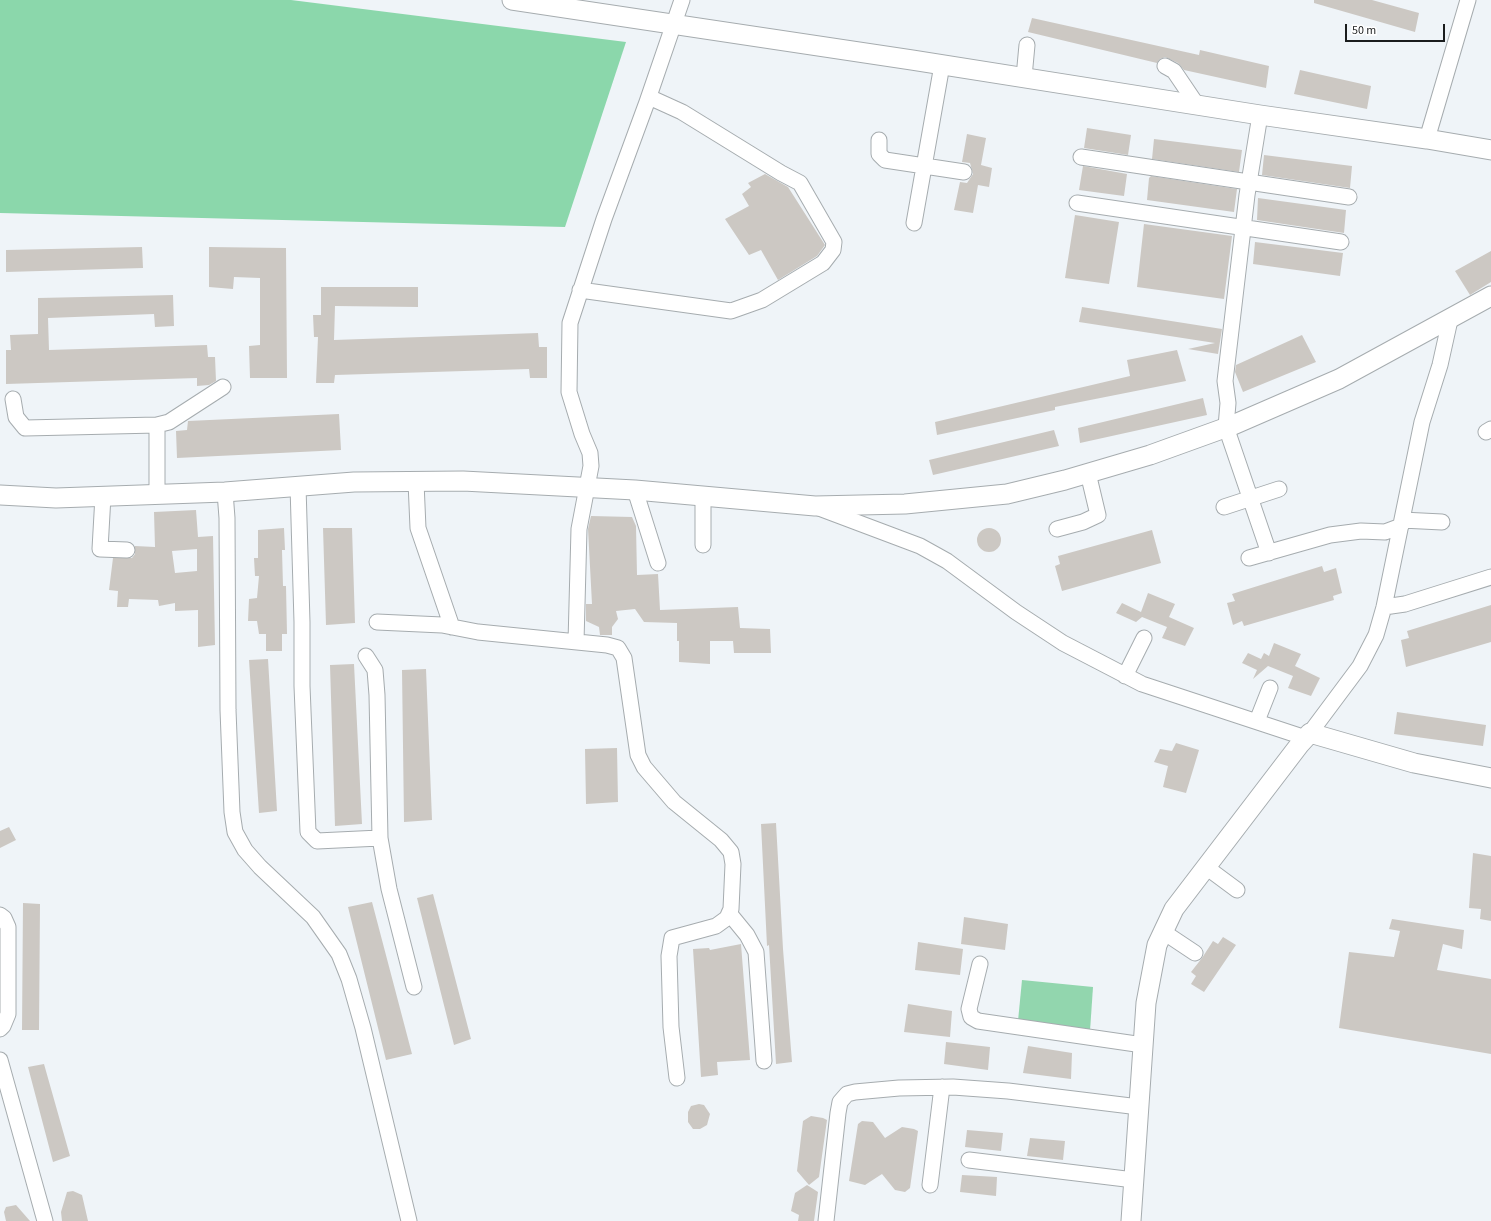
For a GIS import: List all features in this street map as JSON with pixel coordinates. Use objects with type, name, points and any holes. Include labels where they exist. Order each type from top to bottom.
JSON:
[{"type":"street","points":[[512,0],[1024,77],[1491,150]]},
{"type":"street","points":[[576,642],[579,529],[591,466],[590,453],[582,434],[569,392],[570,323],[604,219],[649,97],[682,0]]},
{"type":"street","points":[[1427,139],[1468,0]]},
{"type":"street","points":[[1024,77],[1027,45]]},
{"type":"street","points":[[914,223],[942,65]]},
{"type":"street","points":[[1165,66],[1174,71],[1196,105]]},
{"type":"street","points":[[580,290],[731,311],[762,300],[823,263],[834,250],[834,242],[800,183],[682,112],[649,97]]},
{"type":"street","points":[[1260,115],[1225,381],[1228,403],[1226,428],[1269,553]]},
{"type":"street","points":[[879,140],[879,154],[885,160],[964,172]]},
{"type":"street","points":[[1081,157],[1349,197]]},
{"type":"street","points":[[1077,204],[1341,242]]},
{"type":"street","points":[[0,494],[56,498],[157,493],[225,492],[354,482],[463,481],[636,490],[815,506],[905,504],[1007,494],[1150,455],[1226,428],[1339,379],[1450,320],[1491,296]]},
{"type":"street","points":[[1131,1221],[1146,1003],[1156,945],[1174,909],[1360,666],[1376,634],[1384,607],[1422,422],[1440,366],[1450,320]]},
{"type":"street","points":[[13,399],[16,417],[25,428],[157,425],[169,422],[223,387]]},
{"type":"street","points":[[157,425],[157,493]]},
{"type":"street","points":[[1057,529],[1083,522],[1098,515],[1088,473]]},
{"type":"street","points":[[416,482],[418,528],[452,627]]},
{"type":"street","points":[[298,486],[302,622],[302,686],[308,832],[317,842],[380,838]]},
{"type":"street","points":[[1224,507],[1279,489]]},
{"type":"street","points":[[636,490],[658,563]]},
{"type":"street","points":[[225,492],[228,710],[232,812],[235,832],[245,850],[260,867],[313,917],[339,954],[349,979],[363,1028],[409,1221]]},
{"type":"street","points":[[103,496],[100,549],[127,550]]},
{"type":"street","points":[[703,497],[703,545]]},
{"type":"street","points":[[815,506],[920,546],[947,561],[1016,612],[1063,643],[1142,684],[1257,721],[1308,735],[1421,764],[1491,778]]},
{"type":"street","points":[[1249,558],[1330,535],[1361,531],[1385,532],[1402,523],[1442,522]]},
{"type":"street","points":[[1384,607],[1405,604],[1491,577]]},
{"type":"street","points":[[377,622],[452,627],[478,632],[618,648],[624,658],[638,755],[644,767],[674,802],[721,840],[731,852],[733,864],[732,909],[727,918],[716,926],[672,938],[669,956],[671,1027],[677,1078]]},
{"type":"street","points":[[1125,676],[1144,638]]},
{"type":"street","points":[[366,656],[375,670],[378,695],[380,838],[389,889],[414,987]]},
{"type":"street","points":[[1257,721],[1270,688]]},
{"type":"street","points":[[1206,867],[1238,890]]},
{"type":"street","points":[[729,913],[747,935],[756,952],[764,1061]]},
{"type":"street","points":[[0,915],[4,918],[8,927],[8,1014],[3,1026],[0,1029]]},
{"type":"street","points":[[1162,931],[1195,953]]},
{"type":"street","points":[[980,964],[970,1009],[970,1017],[978,1021],[1143,1045]]},
{"type":"street","points":[[0,1060],[45,1221]]},
{"type":"street","points":[[826,1221],[838,1113],[840,1102],[847,1094],[877,1090],[942,1087],[1008,1091],[1139,1107]]},
{"type":"street","points":[[930,1185],[942,1087]]},
{"type":"street","points":[[969,1160],[1134,1180]]},
{"type":"green space","points":[[0,0],[291,0],[626,42],[565,227],[0,213]]},
{"type":"green space","points":[[1022,980],[1093,987],[1090,1031],[1018,1021]]},
{"type":"building","points":[[1314,0],[1372,0],[1419,13],[1415,32],[1314,3]]},
{"type":"building","points":[[1032,18],[1199,55],[1200,50],[1269,66],[1266,88],[1184,70],[1178,63],[1165,57],[1160,59],[1157,63],[1028,32]]},
{"type":"building","points":[[1300,70],[1371,86],[1367,109],[1294,94]]},
{"type":"building","points":[[1087,128],[1131,135],[1128,155],[1084,148]]},
{"type":"building","points":[[967,134],[986,138],[981,165],[992,168],[989,187],[978,185],[973,213],[954,210],[960,182],[967,183],[973,174],[970,163],[962,162]]},
{"type":"building","points":[[1154,139],[1242,150],[1239,172],[1152,159]]},
{"type":"building","points":[[1264,155],[1352,166],[1350,188],[1262,175]]},
{"type":"building","points":[[1083,166],[1127,174],[1124,196],[1079,190]]},
{"type":"building","points":[[765,174],[788,187],[825,245],[817,256],[778,280],[761,250],[749,255],[725,219],[749,206],[742,194],[751,187],[748,183]]},
{"type":"building","points":[[1151,176],[1237,189],[1234,212],[1147,200],[1149,178]]},
{"type":"building","points":[[1258,198],[1346,210],[1344,233],[1257,220]]},
{"type":"building","points":[[1075,215],[1119,222],[1109,284],[1065,278]]},
{"type":"building","points":[[1144,224],[1232,236],[1224,299],[1137,287]]},
{"type":"building","points":[[1255,242],[1343,253],[1340,276],[1253,264]]},
{"type":"building","points":[[142,247],[143,268],[6,272],[6,250]]},
{"type":"building","points":[[209,247],[286,248],[287,378],[250,378],[249,346],[260,345],[260,278],[234,277],[233,289],[209,287]]},
{"type":"building","points":[[1491,251],[1491,282],[1470,295],[1455,271]]},
{"type":"building","points":[[321,287],[418,287],[418,307],[335,306],[334,340],[538,333],[539,347],[547,347],[547,378],[530,378],[529,369],[335,375],[334,383],[316,383],[318,337],[314,337],[313,315],[321,315]]},
{"type":"building","points":[[173,295],[174,326],[155,327],[154,314],[48,318],[49,350],[207,345],[208,357],[215,357],[216,381],[209,385],[197,386],[197,378],[6,384],[6,350],[11,350],[10,335],[38,334],[38,298]]},
{"type":"building","points":[[1082,307],[1222,329],[1218,354],[1188,349],[1215,343],[1079,322]]},
{"type":"building","points":[[1302,335],[1316,362],[1243,392],[1235,372],[1236,365]]},
{"type":"building","points":[[1177,350],[1186,381],[1055,407],[1055,410],[937,435],[935,422],[1130,376],[1127,360]]},
{"type":"building","points":[[1203,398],[1207,415],[1080,443],[1078,428]]},
{"type":"building","points":[[339,414],[341,450],[177,458],[176,431],[187,430],[188,421]]},
{"type":"building","points":[[1054,430],[1059,446],[933,475],[929,460]]},
{"type":"building","points":[[196,510],[198,537],[213,536],[215,645],[198,647],[198,610],[175,611],[175,603],[159,606],[158,600],[129,599],[128,607],[117,607],[118,591],[109,590],[113,558],[132,558],[135,554],[135,546],[155,547],[154,512]],"holes":[[[197,549],[197,571],[175,573],[172,551]]]},
{"type":"building","points":[[591,516],[632,517],[636,526],[637,575],[658,574],[660,610],[738,607],[740,628],[770,629],[771,653],[734,653],[733,641],[710,641],[710,664],[679,662],[677,623],[644,622],[635,609],[616,611],[618,619],[612,627],[612,635],[600,635],[599,627],[586,621],[586,604],[592,604],[588,529]]},
{"type":"building","points":[[284,528],[285,550],[282,550],[283,586],[286,586],[287,634],[282,634],[282,651],[266,651],[266,634],[259,634],[257,621],[248,621],[249,599],[257,598],[259,576],[255,576],[254,558],[258,558],[258,530]]},
{"type":"building","points":[[323,528],[352,528],[355,623],[326,625]]},
{"type":"building","points":[[989,528],[997,532],[1001,540],[997,548],[989,552],[981,548],[977,540],[981,532]]},
{"type":"building","points":[[1152,530],[1161,563],[1062,591],[1055,566],[1060,564],[1058,556]]},
{"type":"building","points":[[1322,566],[1324,572],[1336,568],[1342,593],[1333,596],[1334,600],[1244,626],[1242,621],[1233,625],[1227,603],[1235,601],[1232,594]]},
{"type":"building","points":[[1148,593],[1175,604],[1169,617],[1194,628],[1185,646],[1162,638],[1167,627],[1142,617],[1136,622],[1116,613],[1122,603],[1141,612]]},
{"type":"building","points":[[1491,605],[1491,642],[1406,667],[1401,640],[1409,638],[1407,631]]},
{"type":"building","points":[[1274,643],[1301,654],[1295,666],[1320,678],[1311,696],[1288,688],[1293,676],[1268,666],[1253,679],[1257,670],[1242,663],[1248,653],[1261,659],[1264,653],[1269,656]]},
{"type":"building","points":[[268,659],[277,811],[259,813],[249,660]]},
{"type":"building","points":[[354,664],[362,824],[335,826],[330,665]]},
{"type":"building","points":[[426,669],[432,820],[404,822],[402,670]]},
{"type":"building","points":[[1397,712],[1486,725],[1483,746],[1394,734]]},
{"type":"building","points":[[1176,743],[1199,750],[1186,793],[1163,787],[1168,766],[1154,762],[1160,749],[1172,751]]},
{"type":"building","points":[[617,748],[618,802],[586,804],[585,749]]},
{"type":"building","points":[[776,823],[783,949],[792,1062],[776,1064],[769,945],[767,946],[761,824]]},
{"type":"building","points":[[9,827],[16,840],[0,848],[0,831]]},
{"type":"building","points":[[1473,853],[1491,856],[1491,921],[1480,919],[1481,909],[1469,908]]},
{"type":"building","points":[[433,894],[471,1039],[454,1045],[417,898]]},
{"type":"building","points":[[372,902],[412,1054],[386,1060],[348,907]]},
{"type":"building","points":[[23,903],[40,904],[39,1030],[22,1030]]},
{"type":"building","points":[[964,917],[1008,924],[1005,950],[961,944]]},
{"type":"building","points":[[1392,919],[1464,930],[1462,949],[1443,944],[1437,970],[1491,979],[1491,1054],[1339,1028],[1349,952],[1394,957],[1400,931],[1389,929]]},
{"type":"building","points":[[1223,937],[1236,945],[1204,992],[1191,984],[1196,976],[1191,972],[1213,941],[1218,944]]},
{"type":"building","points":[[918,942],[963,949],[960,975],[915,970]]},
{"type":"building","points":[[741,944],[750,1060],[717,1062],[718,1075],[701,1077],[693,949],[709,948],[710,950]]},
{"type":"building","points":[[908,1004],[952,1011],[950,1037],[904,1032]]},
{"type":"building","points":[[946,1042],[990,1047],[988,1070],[944,1064]]},
{"type":"building","points":[[1028,1046],[1072,1053],[1071,1079],[1023,1073]]},
{"type":"building","points":[[44,1064],[70,1156],[53,1162],[28,1067]]},
{"type":"building","points":[[699,1104],[704,1105],[710,1114],[707,1125],[700,1129],[693,1129],[688,1122],[688,1112],[691,1106]]},
{"type":"building","points":[[811,1116],[827,1120],[819,1177],[809,1185],[797,1171],[803,1121]]},
{"type":"building","points":[[862,1121],[873,1122],[885,1138],[902,1127],[918,1131],[910,1188],[905,1192],[895,1190],[882,1174],[865,1185],[849,1181],[858,1124]]},
{"type":"building","points":[[967,1130],[1003,1133],[1001,1151],[965,1147]]},
{"type":"building","points":[[1030,1138],[1065,1141],[1063,1160],[1027,1156]]},
{"type":"building","points":[[962,1175],[997,1177],[996,1196],[960,1192]]},
{"type":"building","points":[[807,1185],[818,1192],[814,1221],[798,1221],[799,1215],[791,1211],[795,1193]]},
{"type":"building","points":[[73,1191],[82,1195],[88,1221],[62,1221],[61,1212],[67,1192]]},
{"type":"building","points":[[16,1205],[30,1221],[6,1221],[4,1212],[6,1207]]}]
